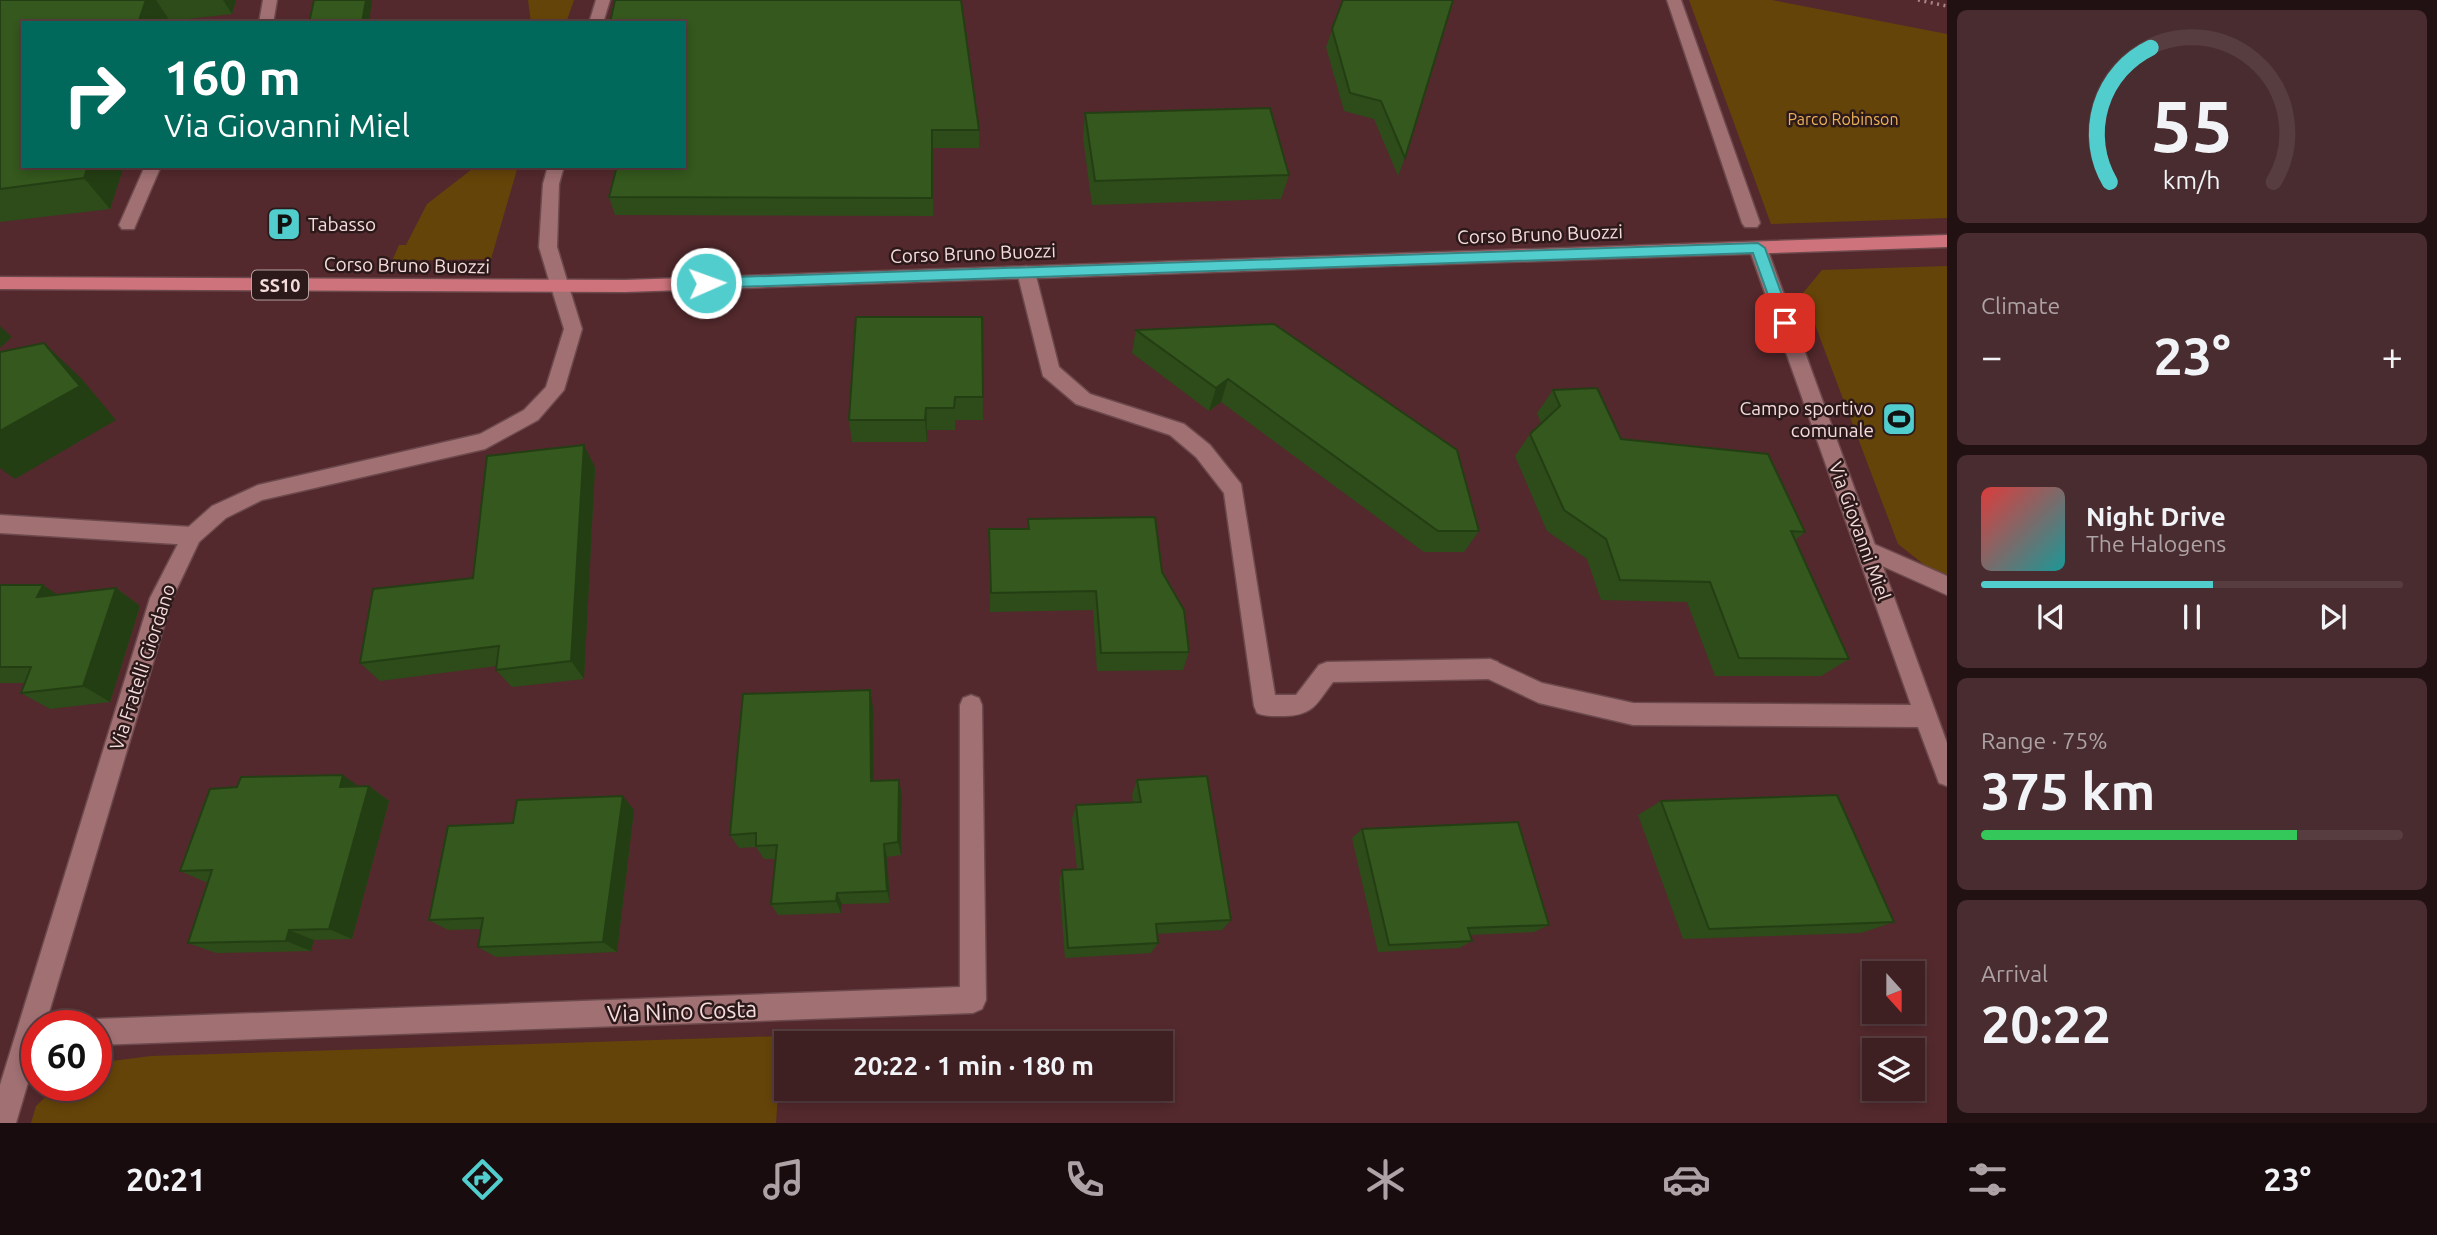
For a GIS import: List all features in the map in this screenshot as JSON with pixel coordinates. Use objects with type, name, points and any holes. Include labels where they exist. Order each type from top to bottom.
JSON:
[{"type":"main road","name":"Corso Bruno Buozzi","points":[[0,283],[560,287],[1947,241]]},
{"type":"street","points":[[266,21],[270,0]]},
{"type":"street","points":[[597,21],[603,0]]},
{"type":"street","points":[[1674,0],[1751,223]]},
{"type":"street","points":[[128,225],[152,168]]},
{"type":"street","name":"Via Fratelli Giordano","points":[[40,1010],[161,598],[192,536],[219,512],[258,493],[485,441],[531,415],[554,390],[573,329],[548,247],[551,184],[555,168]]},
{"type":"street","name":"Via Giovanni Miel","points":[[1758,248],[1947,775]]},
{"type":"street","points":[[1026,272],[1050,371],[1083,399],[1177,429],[1203,451],[1234,490],[1265,706],[1302,705],[1327,672],[1490,668],[1539,693],[1633,714],[1926,716]]},
{"type":"street","points":[[0,524],[192,536]]},
{"type":"street","points":[[1867,550],[1947,586]]},
{"type":"street","name":"Via Nino Costa","points":[[112,1031],[973,1000],[971,705]]},
{"type":"street","name":"Via Fratelli Giordano","points":[[2,1123],[21,1069]]},
{"type":"path","points":[[1918,0],[1947,6]]},
{"type":"green space","points":[[528,0],[574,0],[567,21],[531,21]]},
{"type":"green space","name":"Parco Robinson","points":[[1689,0],[1772,0],[1947,34],[1947,218],[1771,224]]},
{"type":"green space","points":[[473,168],[517,168],[491,259],[392,261],[399,245],[406,245],[427,204]]},
{"type":"green space","name":"Campo sportivo comunale","points":[[1947,266],[1947,579],[1936,574],[1898,544],[1803,293],[1822,270]]},
{"type":"green space","points":[[774,1036],[776,1123],[31,1123],[36,1106],[41,1101],[112,1101],[112,1061],[151,1056]]},
{"type":"building","points":[[0,0],[146,0],[139,21],[21,21],[21,168],[87,168],[84,178],[0,189]]},
{"type":"building","points":[[314,0],[366,0],[362,21],[309,21]]},
{"type":"building","points":[[615,0],[961,0],[979,130],[932,130],[932,198],[609,197],[616,168],[686,168],[686,21],[610,21]]},
{"type":"building","points":[[1343,0],[1453,0],[1405,158],[1381,101],[1350,93],[1332,29]]},
{"type":"building","points":[[1270,108],[1289,175],[1095,181],[1085,113]]},
{"type":"building","points":[[856,317],[982,317],[983,397],[955,397],[954,408],[926,408],[925,420],[849,420]]},
{"type":"building","points":[[1274,324],[1457,450],[1479,531],[1438,531],[1228,379],[1216,388],[1136,330]]},
{"type":"building","points":[[44,343],[80,386],[0,431],[0,352]]},
{"type":"building","points":[[1597,388],[1621,439],[1768,454],[1805,532],[1791,531],[1849,659],[1739,658],[1710,582],[1620,580],[1606,539],[1564,510],[1530,434],[1560,406],[1553,390]]},
{"type":"building","points":[[584,445],[571,661],[496,670],[499,646],[360,663],[373,589],[473,578],[487,456]]},
{"type":"building","points":[[1155,517],[1162,572],[1184,610],[1189,652],[1101,653],[1096,591],[991,593],[989,529],[1029,529],[1028,519]]},
{"type":"building","points":[[0,585],[43,585],[37,597],[116,588],[83,686],[21,693],[31,667],[0,667]]},
{"type":"building","points":[[870,690],[871,781],[899,780],[898,842],[884,844],[887,891],[837,893],[836,901],[771,904],[777,845],[756,846],[756,833],[730,835],[743,694]]},
{"type":"building","points":[[343,775],[340,787],[369,786],[329,929],[289,930],[286,941],[188,943],[212,870],[180,871],[210,789],[237,787],[241,777]]},
{"type":"building","points":[[1207,776],[1231,920],[1156,924],[1158,943],[1068,948],[1062,870],[1083,869],[1076,805],[1141,802],[1137,780]]},
{"type":"building","points":[[1837,795],[1894,922],[1709,929],[1661,801]]},
{"type":"building","points":[[623,796],[603,942],[478,947],[483,918],[429,920],[448,826],[513,823],[517,800]]},
{"type":"building","points":[[1518,822],[1549,925],[1468,928],[1472,941],[1389,945],[1362,829]]},
{"type":"place","name":"Tabasso","points":[[284,224]]},
{"type":"place","name":"Campo sportivo comunale","points":[[1899,419]]},
{"type":"route","points":[[706,283],[1758,248],[1785,323]]}]
